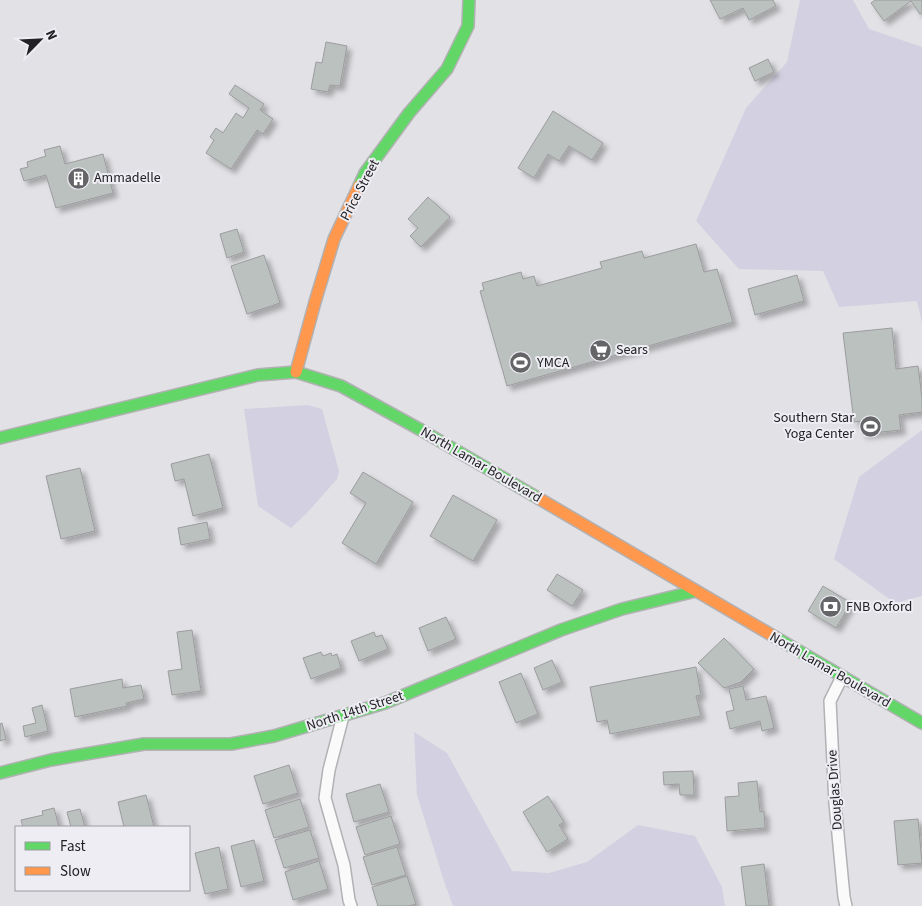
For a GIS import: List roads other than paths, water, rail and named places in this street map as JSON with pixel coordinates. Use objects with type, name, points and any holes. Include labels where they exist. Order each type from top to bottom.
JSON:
[{"type":"street","name":"Price Street","points":[[296,372],[334,239],[365,173],[409,113],[447,70],[468,26],[469,0]]},
{"type":"street","name":"North Lamar Boulevard","points":[[0,438],[258,375],[296,372],[342,386],[496,473],[922,723]]},
{"type":"street","name":"North 14th Street","points":[[0,773],[51,760],[144,744],[231,744],[274,736],[392,700],[561,630],[622,609],[696,591]]},
{"type":"street","name":"Douglas Drive","points":[[842,677],[830,701],[835,803],[846,906]]},
{"type":"street","points":[[343,716],[329,770],[325,798],[344,865],[351,906]]},
{"type":"place","name":"Ammadelle","points":[[78,178]]},
{"type":"place","name":"Sears","points":[[600,350]]},
{"type":"place","name":"YMCA","points":[[521,363]]},
{"type":"place","name":"Southern Star Yoga Center","points":[[870,426]]},
{"type":"place","name":"FNB Oxford","points":[[830,607]]}]
